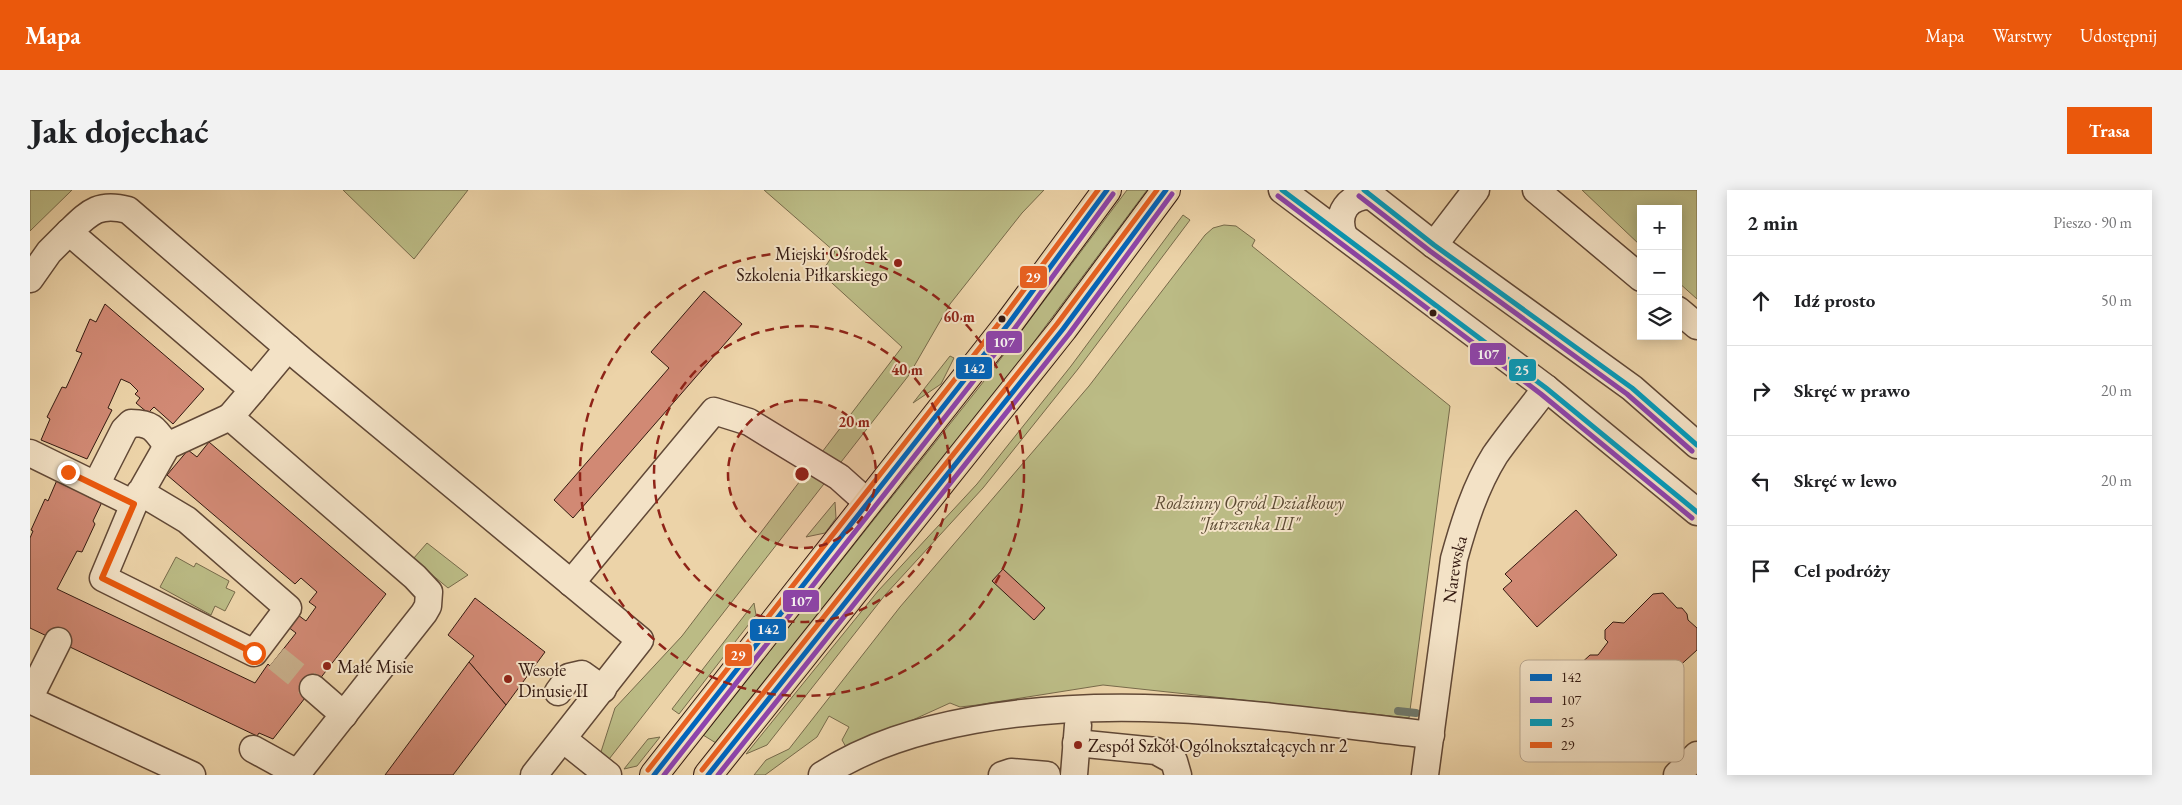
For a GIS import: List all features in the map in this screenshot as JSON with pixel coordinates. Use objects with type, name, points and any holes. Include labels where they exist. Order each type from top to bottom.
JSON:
[{"type":"main road","points":[[654,775],[1009,323],[1107,190]]},
{"type":"main road","points":[[708,775],[1064,329],[1166,190]]},
{"type":"street","points":[[1282,190],[1546,388],[1697,512]]},
{"type":"street","points":[[1434,245],[1476,190]]},
{"type":"street","points":[[1536,190],[1637,275]]},
{"type":"street","points":[[1344,236],[1340,219],[1343,210],[1355,198],[1368,193],[1434,245],[1632,388],[1697,445]]},
{"type":"street","points":[[30,279],[49,252],[96,209],[106,207],[128,210],[288,348],[640,640],[534,775]]},
{"type":"street","points":[[69,232],[252,390]]},
{"type":"street","points":[[1682,313],[1697,326]]},
{"type":"street","points":[[30,453],[96,486],[137,498],[187,520],[288,608],[267,652],[254,653],[102,578],[137,498],[166,446],[230,417],[288,348]]},
{"type":"street","name":"Narewska","points":[[1425,775],[1452,575],[1462,530],[1476,491],[1494,456],[1546,388]]},
{"type":"street","points":[[571,583],[714,411],[749,422],[839,477],[868,503]]},
{"type":"street","points":[[230,417],[416,577],[429,592],[428,606],[424,613],[296,774],[252,749]]},
{"type":"street","points":[[96,486],[124,430],[131,423],[144,423],[155,429],[166,446]]},
{"type":"street","points":[[58,640],[30,699],[192,775]]},
{"type":"street","points":[[558,692],[570,677],[582,674],[608,683]]},
{"type":"street","points":[[313,688],[344,715]]},
{"type":"street","points":[[822,775],[887,741],[930,729],[998,716],[1080,707],[1141,706],[1207,710],[1431,735]]},
{"type":"street","points":[[1074,775],[1080,707]]},
{"type":"street","points":[[563,739],[608,775]]},
{"type":"street","points":[[1076,743],[1156,751],[1174,761],[1178,775]]},
{"type":"street","points":[[1678,775],[1697,755]]},
{"type":"street","points":[[1002,775],[1011,772],[1047,775]]},
{"type":"green space","points":[[30,190],[72,190],[30,231]]},
{"type":"green space","points":[[343,190],[468,190],[414,259]]},
{"type":"green space","name":"Miejski Ośrodek Szkolenia Piłkarskiego","points":[[764,190],[1044,190],[1022,213],[950,304],[909,375],[606,763],[599,758],[615,708],[682,636],[902,347],[821,273],[835,252]]},
{"type":"green space","points":[[1127,190],[1147,190],[998,390],[716,743],[703,735],[984,381]]},
{"type":"green space","points":[[1582,190],[1697,190],[1697,299],[1682,286],[1682,205],[1637,205],[1637,242]]},
{"type":"green space","points":[[1183,215],[1190,220],[1078,369],[983,488],[885,595],[767,745],[746,754],[878,591],[977,484],[1071,366]]},
{"type":"green space","name":"Rodzinny Ogród Działkowy \"Jutrzenka III\"","points":[[1224,225],[1236,226],[1255,240],[1252,246],[1450,406],[1409,718],[1103,685],[960,707],[950,703],[873,738],[846,747],[842,740],[849,727],[829,716],[817,737],[765,775],[754,775],[766,760],[789,749],[900,607],[1089,386],[1205,235],[1213,228]]},
{"type":"green space","points":[[950,356],[954,358],[941,384],[913,403]]},
{"type":"green space","points":[[835,502],[836,518],[825,533],[806,537]]},
{"type":"green space","points":[[427,543],[468,575],[448,588],[413,559]]},
{"type":"green space","points":[[176,557],[194,567],[196,563],[229,581],[226,588],[235,592],[225,611],[215,606],[211,615],[160,587]]},
{"type":"green space","points":[[754,603],[756,615],[679,714],[672,709]]},
{"type":"green space","points":[[660,737],[637,766],[624,769],[648,739]]},
{"type":"building","points":[[704,291],[742,324],[573,518],[554,500],[669,368],[651,352]]},
{"type":"building","points":[[105,304],[204,389],[173,424],[154,407],[148,413],[136,403],[140,398],[135,394],[138,391],[130,383],[121,379],[108,408],[112,410],[87,459],[41,440],[50,419],[47,417],[62,387],[66,388],[82,353],[76,351],[90,319],[96,322]]},
{"type":"building","points":[[209,442],[386,594],[273,739],[259,733],[257,736],[30,628],[30,538],[33,531],[31,530],[45,499],[48,501],[57,480],[102,502],[93,521],[95,524],[82,552],[77,551],[57,589],[255,683],[268,664],[270,666],[296,633],[288,627],[298,615],[306,621],[316,607],[309,602],[317,592],[301,578],[295,584],[167,475],[188,450],[197,457]]},
{"type":"building","points":[[1576,510],[1617,555],[1537,627],[1503,589],[1512,581],[1505,574]]},
{"type":"building","points":[[1003,569],[1045,608],[1034,620],[992,581]]},
{"type":"building","points":[[1663,593],[1677,608],[1682,608],[1687,614],[1688,620],[1697,628],[1697,650],[1684,662],[1684,660],[1585,660],[1590,655],[1598,655],[1608,642],[1605,639],[1605,630],[1613,622],[1624,623],[1653,594]]},
{"type":"building","points":[[475,598],[545,652],[506,705],[469,662],[474,656],[448,635]]},
{"type":"building","points":[[469,662],[506,705],[453,775],[385,775]]},
{"type":"waterway","points":[[1398,711],[1416,713]]},
{"type":"tunnel","points":[[276,658],[313,688]]},
{"type":"transit line","name":"29","points":[[648,770],[1003,318],[1098,190]]},
{"type":"transit line","name":"142","points":[[654,775],[1009,323],[1107,190]]},
{"type":"transit line","name":"29","points":[[702,770],[1057,324],[1157,190]]},
{"type":"transit line","name":"142","points":[[708,775],[1063,329],[1166,190]]},
{"type":"transit line","name":"25","points":[[1282,190],[1546,388],[1697,512]]},
{"type":"transit line","name":"25","points":[[1364,190],[1434,245],[1632,388],[1697,445]]},
{"type":"transit line","name":"107","points":[[664,775],[1015,328],[1113,194]]},
{"type":"transit line","name":"107","points":[[718,775],[1069,334],[1172,194]]},
{"type":"transit line","name":"107","points":[[1278,196],[1541,394],[1692,518]]},
{"type":"transit line","name":"107","points":[[1359,196],[1430,251],[1627,394],[1692,451]]},
{"type":"place","name":"Miejski Ośrodek Szkolenia Piłkarskiego","points":[[898,263]]},
{"type":"place","name":"Małe Misie","points":[[327,666]]},
{"type":"place","name":"Wesołe Dinusie II","points":[[508,679]]},
{"type":"place","name":"Zespół Szkół Ogólnokształcących nr 2","points":[[1078,745]]},
{"type":"route","points":[[68,472],[134,504],[102,578],[254,653]]}]
